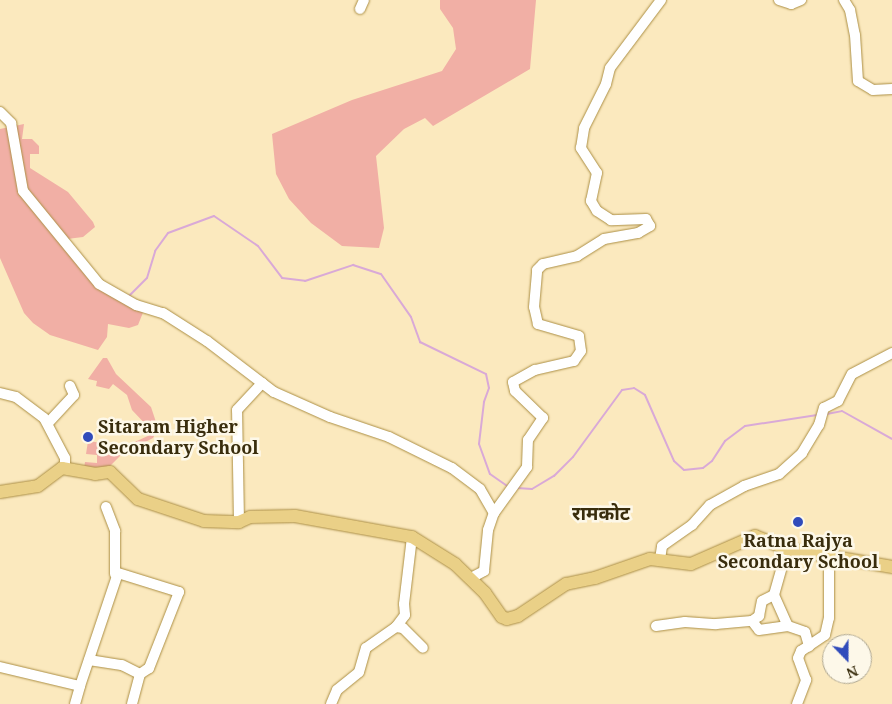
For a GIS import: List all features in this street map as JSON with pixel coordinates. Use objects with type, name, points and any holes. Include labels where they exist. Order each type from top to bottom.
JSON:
[{"type":"main road","points":[[0,492],[38,486],[51,473],[65,469],[95,474],[110,472],[138,499],[204,521],[239,522],[250,517],[295,516],[412,537],[471,578],[502,617],[507,618],[518,616],[566,584],[595,578],[640,561],[660,559],[691,564],[755,536],[787,549],[892,567]]},
{"type":"street","points":[[471,578],[484,571],[488,530],[494,512],[527,467],[528,440],[543,418],[515,391],[513,382],[535,370],[574,361],[582,344],[573,333],[538,324],[534,307],[537,270],[543,264],[577,256],[604,239],[638,233],[650,226],[646,219],[611,220],[597,211],[591,201],[597,173],[581,148],[584,128],[606,84],[610,68],[662,0]]},
{"type":"street","points":[[779,0],[791,4],[801,0]]},
{"type":"street","points":[[844,0],[850,10],[855,36],[858,80],[873,90],[892,89]]},
{"type":"street","points":[[0,112],[10,123],[23,191],[100,284],[136,305],[163,313],[207,341],[262,382],[305,407],[389,437],[452,468],[480,489],[494,512]]},
{"type":"street","points":[[660,559],[662,546],[692,525],[710,505],[744,486],[779,474],[802,453],[819,425],[824,408],[838,401],[852,374],[892,353]]},
{"type":"street","points":[[239,522],[237,410],[262,382]]},
{"type":"street","points":[[48,423],[74,395],[70,386]]},
{"type":"street","points":[[0,393],[16,396],[38,412],[48,423],[65,458],[65,469]]},
{"type":"street","points":[[75,704],[115,574],[115,530],[106,506]]},
{"type":"street","points":[[331,704],[337,690],[359,672],[366,648],[396,627],[405,615],[404,604],[412,537]]},
{"type":"street","points":[[787,549],[774,595],[788,626]]},
{"type":"street","points":[[797,704],[806,680],[798,658],[801,651],[825,635],[829,618],[829,555]]},
{"type":"street","points":[[115,574],[179,592],[149,668],[140,674],[132,704]]},
{"type":"street","points":[[656,626],[685,622],[716,624],[752,621],[759,616],[762,602],[774,595]]},
{"type":"street","points":[[752,621],[759,630],[788,626],[805,632],[809,646]]},
{"type":"street","points":[[396,627],[403,628],[423,648]]},
{"type":"street","points":[[89,660],[122,665],[140,674]]},
{"type":"street","points":[[0,667],[80,686]]},
{"type":"shaded area","points":[[440,0],[536,0],[530,69],[433,126],[425,118],[404,129],[376,156],[384,228],[379,248],[342,246],[311,223],[289,199],[276,174],[272,134],[352,100],[442,71],[456,49],[453,28],[440,9]]},
{"type":"shaded area","points":[[24,124],[22,139],[32,139],[39,146],[39,154],[30,154],[30,168],[68,192],[93,222],[95,227],[83,237],[67,239],[87,275],[144,310],[138,325],[129,328],[108,324],[107,337],[98,350],[50,335],[33,323],[24,313],[0,258],[0,129]]},
{"type":"shaded area","points":[[103,358],[107,358],[116,374],[151,407],[158,428],[153,438],[122,454],[109,467],[84,468],[85,462],[97,463],[97,455],[86,454],[88,441],[102,443],[102,448],[115,451],[150,435],[150,429],[132,410],[127,395],[113,384],[109,389],[96,386],[97,381],[88,379]]},
{"type":"waterway","points":[[129,296],[147,278],[155,251],[168,233],[214,216],[258,246],[282,278],[305,281],[353,265],[381,274],[411,317],[420,342],[486,374],[489,388],[484,402],[479,444],[490,474],[507,486]]},
{"type":"waterway","points":[[517,488],[532,489],[554,476],[573,457],[622,390],[634,388],[645,395],[674,461],[684,470],[703,468],[712,461],[725,441],[745,426],[817,415]]},
{"type":"waterway","points":[[827,414],[842,411],[892,439]]},
{"type":"place","name":"Sitaram Higher Secondary School","points":[[88,437]]},
{"type":"place","name":"Ratna Rajya Secondary School","points":[[798,522]]},
{"type":"district","name":"रामकोट","points":[[601,514]]}]
